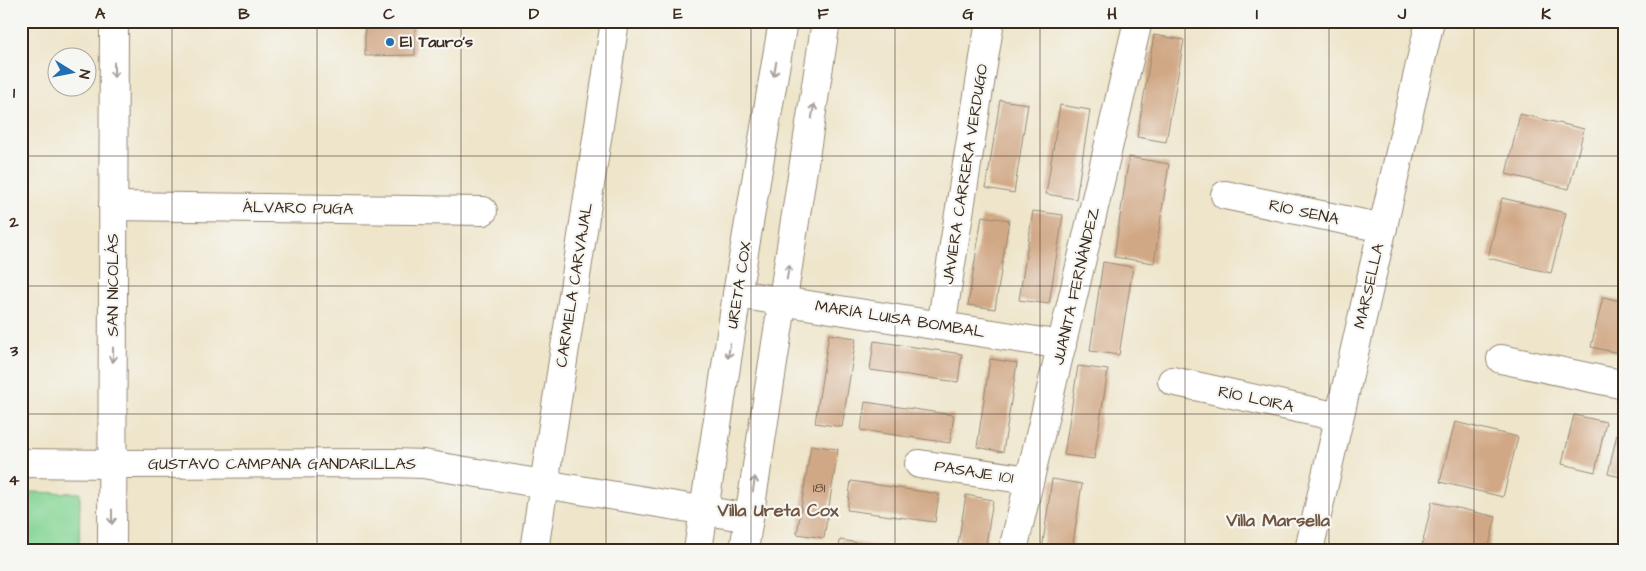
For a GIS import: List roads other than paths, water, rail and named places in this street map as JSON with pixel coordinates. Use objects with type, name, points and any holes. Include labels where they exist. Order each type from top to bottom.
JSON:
[{"type":"street","name":"SAN NICOLÁS","points":[[112,550],[114,21]]},
{"type":"street","name":"CARMELA CARVAJAL","points":[[534,550],[614,21]]},
{"type":"street","name":"URETA COX","points":[[698,550],[737,294],[783,21]]},
{"type":"street","points":[[744,550],[826,21]]},
{"type":"street","name":"JAVIERA CARRERA VERDUGO","points":[[941,326],[990,21]]},
{"type":"street","name":"JUANITA FERNÁNDEZ","points":[[1013,550],[1138,21]]},
{"type":"street","name":"MARSELLA","points":[[1309,550],[1430,21]]},
{"type":"street","name":"RÍO SENA","points":[[1225,195],[1383,228]]},
{"type":"street","name":"ÁLVARO PUGA","points":[[113,206],[483,211]]},
{"type":"street","name":"MARÍA LUISA BOMBAL","points":[[737,294],[1062,345]]},
{"type":"street","points":[[1501,359],[1625,385]]},
{"type":"street","name":"RÍO LOIRA","points":[[1172,381],[1339,416]]},
{"type":"street","name":"GUSTAVO CAMPANA GANDARILLAS","points":[[21,463],[423,464],[748,518]]},
{"type":"street","name":"PASAJE 101","points":[[919,464],[1030,480]]},
{"type":"place","name":"El Tauro's","points":[[390,42]]},
{"type":"district","name":"Villa Ureta Cox","points":[[778,510]]},
{"type":"district","name":"Villa Marsella","points":[[1278,520]]}]
